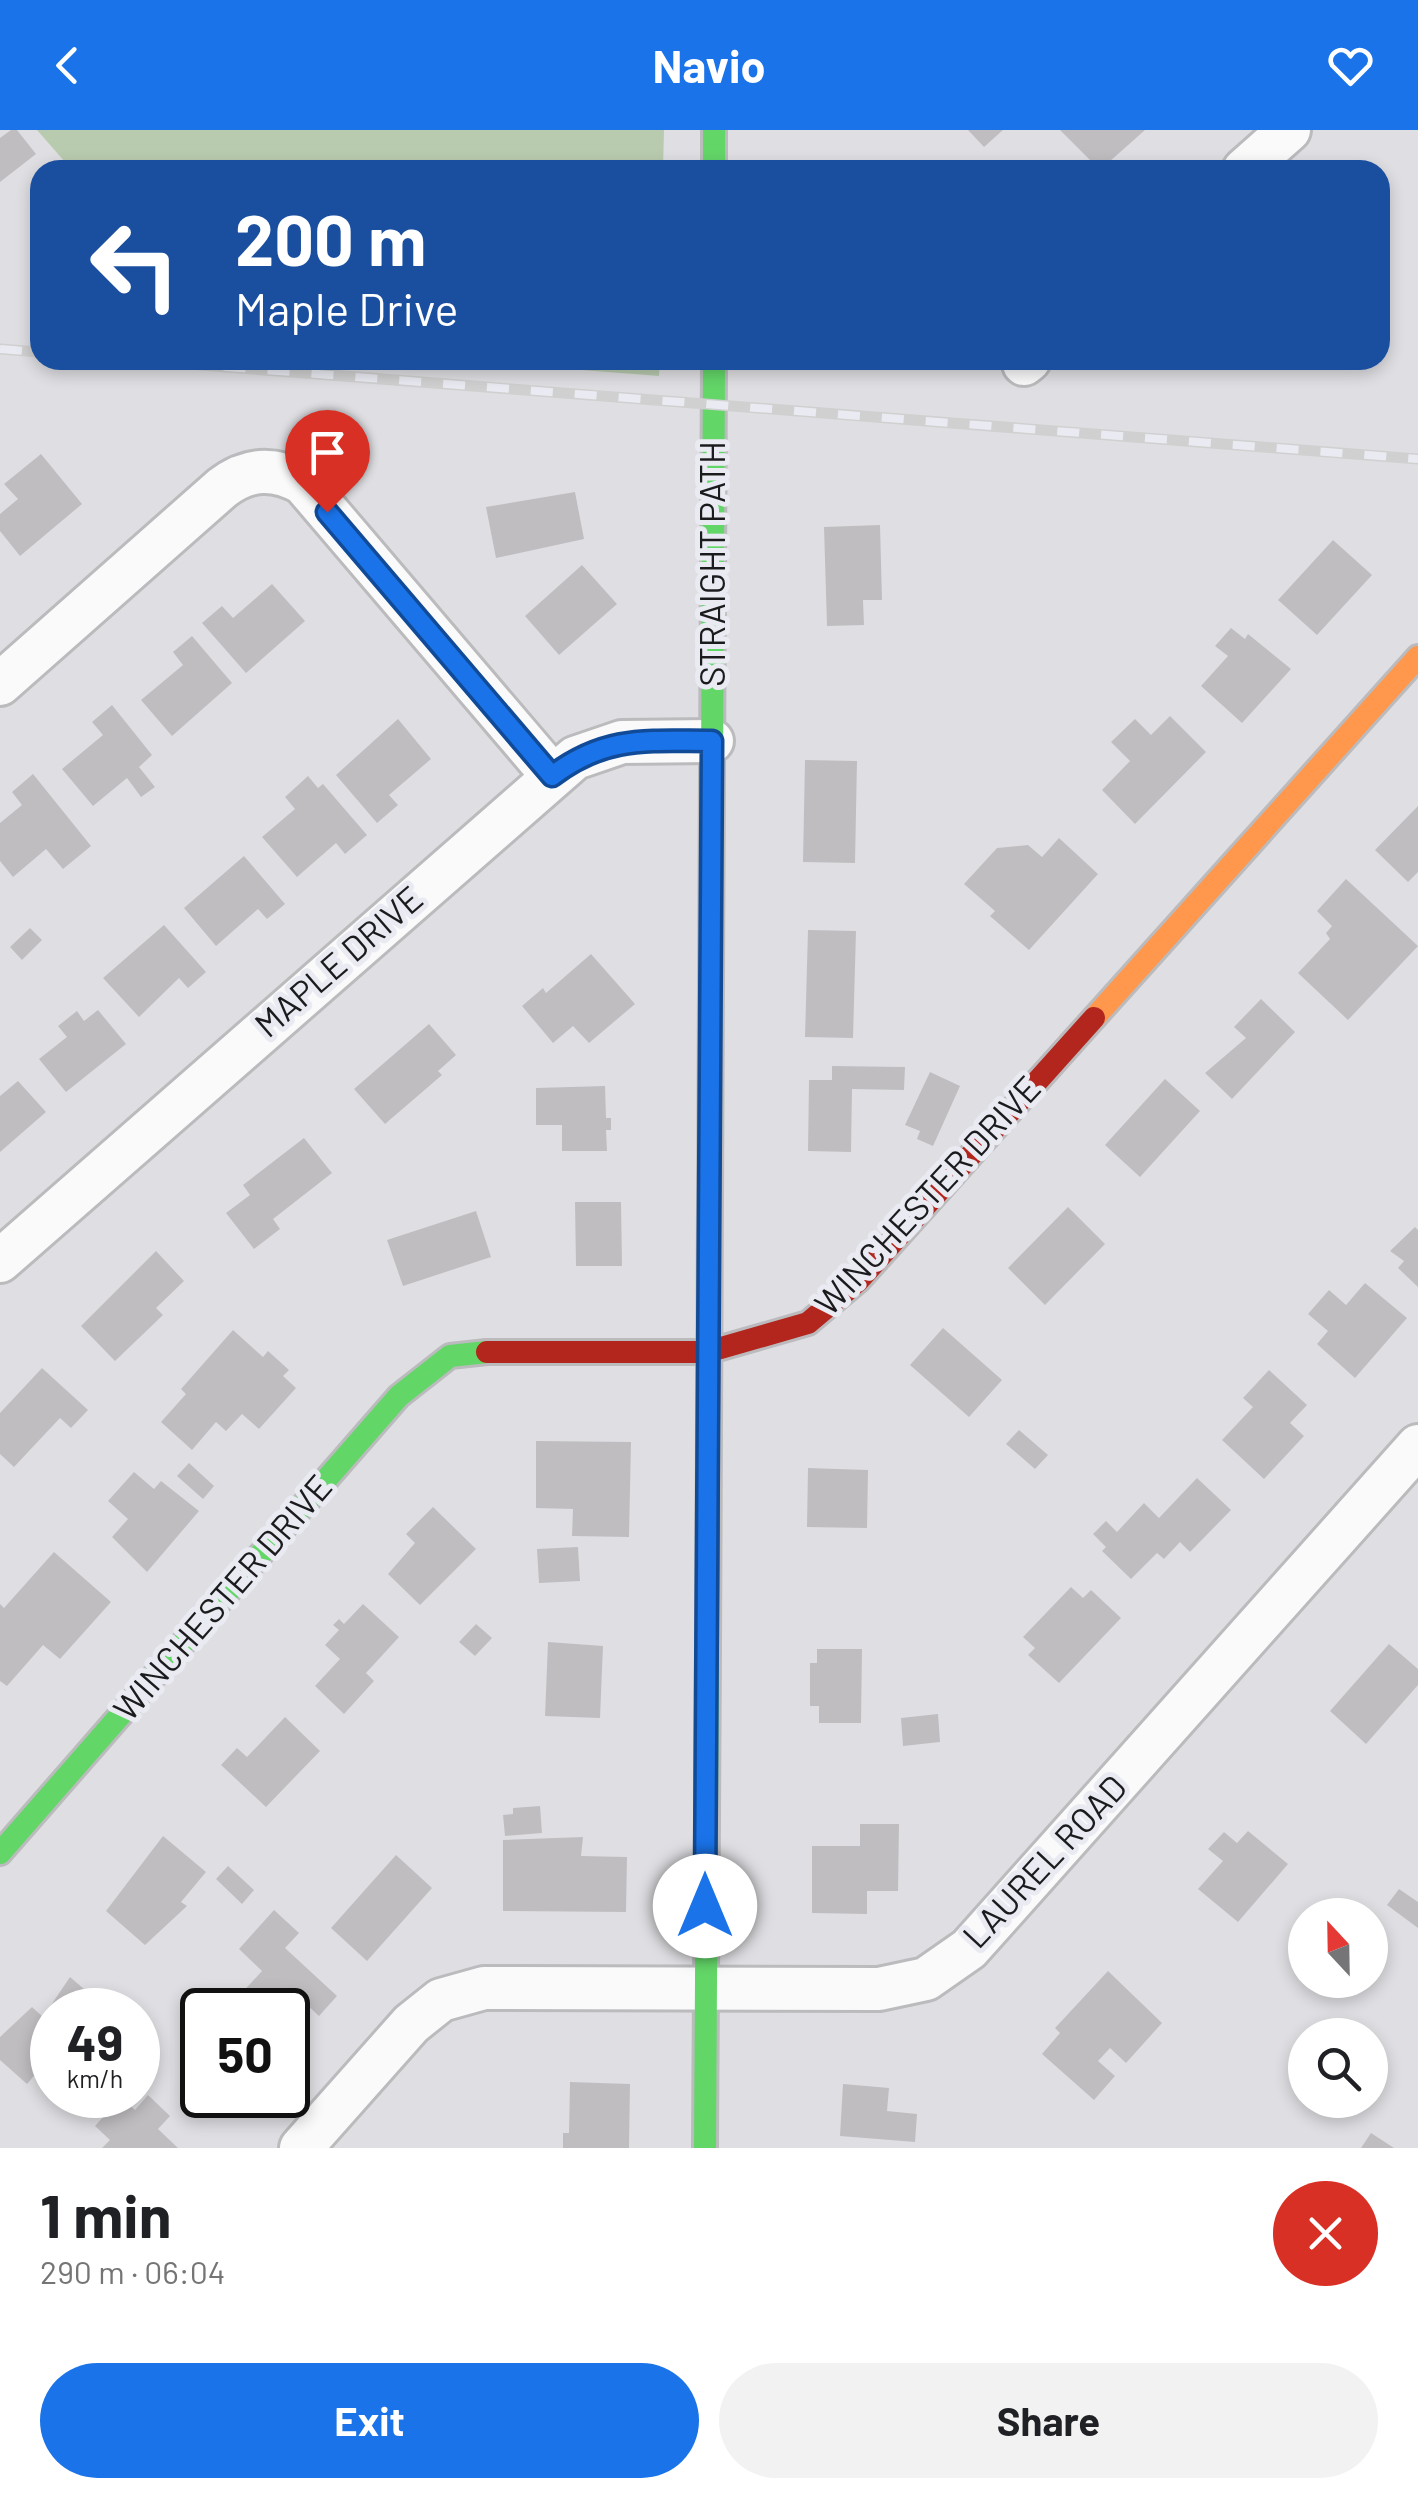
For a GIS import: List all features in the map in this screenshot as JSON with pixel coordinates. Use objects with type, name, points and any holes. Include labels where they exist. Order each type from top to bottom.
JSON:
[{"type":"street","points":[[714,130],[714,160]]},
{"type":"street","points":[[1255,160],[1289,130]]},
{"type":"street","name":"STRAIGHT PATH","points":[[704,2148],[714,370]]},
{"type":"street","points":[[0,684],[222,488],[248,473],[275,472],[303,484],[552,776]]},
{"type":"street","name":"WINCHESTER DRIVE","points":[[0,1853],[398,1396],[450,1356],[511,1350],[708,1352],[808,1322],[858,1280],[1418,657]]},
{"type":"street","name":"MAPLE DRIVE","points":[[0,1260],[575,758],[606,745],[712,741]]},
{"type":"street","name":"LAUREL ROAD","points":[[302,2148],[411,2024],[441,2000],[484,1988],[705,1985],[879,1989],[926,1980],[969,1949],[1418,1446]]},
{"type":"green space","points":[[37,130],[664,130],[663,160],[63,160]]},
{"type":"green space","points":[[582,370],[659,370],[659,376]]},
{"type":"building","points":[[17,130],[36,154],[0,182],[0,138]]},
{"type":"building","points":[[968,130],[1003,130],[984,147]]},
{"type":"building","points":[[1060,130],[1145,130],[1111,160],[1090,160]]},
{"type":"building","points":[[41,454],[82,504],[20,556],[0,531],[0,514],[18,499],[4,484]]},
{"type":"building","points":[[575,492],[584,539],[496,558],[486,507]]},
{"type":"building","points":[[880,525],[882,600],[863,600],[864,625],[827,626],[824,527]]},
{"type":"building","points":[[1333,540],[1372,575],[1317,635],[1278,600]]},
{"type":"building","points":[[582,565],[617,604],[559,655],[525,616]]},
{"type":"building","points":[[272,584],[305,621],[246,673],[202,623],[222,606],[233,618]]},
{"type":"building","points":[[1231,628],[1245,639],[1248,634],[1291,669],[1242,723],[1201,686],[1228,656],[1215,646]]},
{"type":"building","points":[[192,636],[232,683],[172,736],[141,700],[183,665],[173,652]]},
{"type":"building","points":[[112,705],[152,755],[139,767],[155,787],[141,797],[127,778],[93,806],[62,769],[103,735],[92,722]]},
{"type":"building","points":[[1170,716],[1206,752],[1135,824],[1102,790],[1130,761],[1111,742],[1135,719],[1151,735]]},
{"type":"building","points":[[398,719],[431,759],[389,795],[398,805],[377,823],[336,775]]},
{"type":"building","points":[[805,760],[857,761],[855,863],[803,862]]},
{"type":"building","points":[[33,774],[91,846],[63,869],[46,849],[13,877],[0,861],[0,823],[22,805],[12,792]]},
{"type":"building","points":[[308,776],[318,788],[323,784],[367,835],[345,854],[336,843],[297,877],[262,837],[295,809],[285,797]]},
{"type":"building","points":[[1418,806],[1418,872],[1408,882],[1375,850]]},
{"type":"building","points":[[1059,838],[1098,874],[1029,950],[990,916],[995,911],[964,884],[997,848],[1028,845],[1042,857]]},
{"type":"building","points":[[244,856],[285,904],[267,919],[258,909],[216,946],[184,908]]},
{"type":"building","points":[[1346,879],[1418,946],[1348,1020],[1298,973],[1330,939],[1326,933],[1332,926],[1317,911]]},
{"type":"building","points":[[164,925],[206,972],[188,988],[179,978],[139,1017],[103,978]]},
{"type":"building","points":[[30,928],[42,940],[22,960],[10,947]]},
{"type":"building","points":[[808,930],[856,931],[853,1038],[805,1037]]},
{"type":"building","points":[[591,954],[635,1004],[589,1043],[573,1026],[553,1043],[522,1006],[543,988],[546,993]]},
{"type":"building","points":[[1261,999],[1295,1032],[1232,1099],[1205,1073],[1246,1038],[1234,1027]]},
{"type":"building","points":[[98,1010],[126,1044],[66,1092],[39,1059],[67,1037],[58,1026],[77,1011],[84,1021]]},
{"type":"building","points":[[429,1024],[456,1055],[438,1071],[442,1075],[385,1124],[354,1089]]},
{"type":"building","points":[[832,1066],[905,1067],[904,1090],[852,1089],[851,1152],[808,1151],[809,1080],[832,1080]]},
{"type":"building","points":[[930,1072],[960,1086],[933,1146],[917,1139],[920,1131],[905,1125]]},
{"type":"building","points":[[1165,1079],[1200,1111],[1140,1177],[1105,1145]]},
{"type":"building","points":[[18,1081],[46,1112],[0,1152],[0,1096]]},
{"type":"building","points":[[605,1086],[606,1118],[611,1118],[611,1130],[606,1130],[607,1151],[562,1151],[562,1125],[536,1125],[536,1088]]},
{"type":"building","points":[[304,1138],[332,1173],[273,1219],[280,1229],[254,1249],[226,1213],[250,1195],[243,1185]]},
{"type":"building","points":[[575,1202],[621,1202],[622,1266],[576,1266]]},
{"type":"building","points":[[1068,1207],[1105,1244],[1045,1305],[1008,1268]]},
{"type":"building","points":[[476,1211],[491,1257],[403,1286],[387,1240]]},
{"type":"building","points":[[1415,1227],[1418,1287],[1398,1268],[1404,1261],[1390,1251]]},
{"type":"building","points":[[156,1251],[184,1281],[156,1308],[163,1315],[115,1361],[81,1326]]},
{"type":"building","points":[[1365,1283],[1407,1318],[1355,1378],[1317,1344],[1328,1331],[1308,1314],[1329,1290],[1346,1305]]},
{"type":"building","points":[[943,1328],[1002,1380],[969,1417],[910,1365]]},
{"type":"building","points":[[233,1330],[263,1357],[268,1351],[289,1370],[283,1376],[296,1388],[259,1429],[242,1414],[226,1431],[216,1422],[192,1450],[161,1422],[186,1394],[181,1389]]},
{"type":"building","points":[[42,1368],[88,1410],[71,1428],[60,1418],[14,1467],[0,1454],[0,1413]]},
{"type":"building","points":[[1269,1370],[1307,1405],[1290,1423],[1304,1436],[1264,1479],[1222,1440],[1253,1407],[1243,1398]]},
{"type":"building","points":[[1019,1430],[1048,1455],[1035,1469],[1006,1444]]},
{"type":"building","points":[[536,1441],[631,1442],[629,1537],[572,1536],[573,1509],[536,1508]]},
{"type":"building","points":[[189,1463],[214,1486],[203,1499],[177,1476]]},
{"type":"building","points":[[808,1468],[868,1470],[867,1528],[807,1527]]},
{"type":"building","points":[[134,1472],[154,1489],[161,1481],[199,1511],[147,1572],[112,1537],[128,1519],[108,1501]]},
{"type":"building","points":[[1197,1478],[1231,1510],[1190,1552],[1180,1542],[1164,1559],[1157,1553],[1131,1579],[1102,1551],[1106,1547],[1093,1534],[1106,1521],[1117,1532],[1144,1503],[1159,1518]]},
{"type":"building","points":[[433,1507],[476,1549],[420,1605],[388,1574],[415,1543],[406,1534]]},
{"type":"building","points":[[578,1547],[580,1581],[539,1583],[537,1549]]},
{"type":"building","points":[[54,1552],[111,1602],[60,1659],[43,1645],[7,1686],[0,1681],[0,1604],[4,1608]]},
{"type":"building","points":[[1071,1587],[1083,1598],[1091,1590],[1121,1618],[1059,1683],[1028,1655],[1035,1648],[1023,1637]]},
{"type":"building","points":[[363,1604],[399,1637],[366,1673],[374,1681],[344,1714],[315,1686],[340,1659],[325,1645],[339,1630],[333,1625],[339,1619],[344,1624]]},
{"type":"building","points":[[476,1624],[492,1638],[475,1656],[459,1642]]},
{"type":"building","points":[[548,1642],[603,1646],[600,1718],[545,1716]]},
{"type":"building","points":[[1389,1644],[1418,1669],[1418,1685],[1366,1744],[1330,1711]]},
{"type":"building","points":[[817,1649],[862,1649],[861,1723],[819,1723],[819,1706],[810,1706],[810,1663],[817,1663]]},
{"type":"building","points":[[938,1714],[940,1742],[903,1746],[901,1718]]},
{"type":"building","points":[[285,1717],[320,1751],[266,1807],[221,1765],[237,1748],[247,1757]]},
{"type":"building","points":[[540,1806],[542,1833],[505,1836],[503,1815],[513,1814],[513,1808]]},
{"type":"building","points":[[860,1824],[899,1824],[898,1891],[867,1891],[867,1914],[812,1913],[812,1846],[860,1846]]},
{"type":"building","points":[[1248,1831],[1288,1864],[1238,1922],[1198,1889],[1223,1861],[1208,1849],[1224,1832],[1237,1843]]},
{"type":"building","points":[[163,1836],[206,1872],[181,1902],[187,1906],[145,1945],[106,1911]]},
{"type":"building","points":[[583,1837],[581,1856],[627,1857],[626,1912],[503,1911],[503,1840]]},
{"type":"building","points":[[396,1855],[432,1888],[367,1961],[331,1928]]},
{"type":"building","points":[[228,1866],[254,1890],[242,1904],[216,1879]]},
{"type":"building","points":[[1399,1889],[1418,1902],[1418,1928],[1388,1906]]},
{"type":"building","points":[[274,1910],[299,1933],[285,1948],[337,1996],[319,2016],[310,2008],[310,1988],[246,1988],[262,1971],[239,1949]]},
{"type":"building","points":[[1108,1971],[1162,2023],[1126,2063],[1110,2048],[1098,2061],[1115,2076],[1094,2100],[1042,2054],[1060,2033],[1055,2028]]},
{"type":"building","points":[[70,1977],[83,1988],[63,1988]]},
{"type":"building","points":[[30,2009],[27,2084],[0,2060],[0,2037]]},
{"type":"building","points":[[570,2082],[630,2084],[629,2148],[563,2148],[563,2133],[569,2133]]},
{"type":"building","points":[[843,2084],[889,2088],[887,2111],[917,2114],[915,2142],[840,2136]]},
{"type":"building","points":[[160,2106],[170,2116],[158,2129],[178,2148],[102,2148],[110,2140],[95,2126],[102,2118],[160,2118]]},
{"type":"building","points":[[1371,2133],[1394,2148],[1361,2148]]},
{"type":"railway","points":[[0,349],[30,351]]},
{"type":"railway","points":[[265,370],[1418,459]]},
{"type":"traffic: fast","points":[[714,130],[714,160]]},
{"type":"traffic: fast","points":[[711,979],[714,370]]},
{"type":"traffic: fast","points":[[0,1853],[399,1396],[450,1356],[487,1352]]},
{"type":"traffic: fast","points":[[705,2148],[708,1648]]},
{"type":"traffic: slow","points":[[1094,1018],[1418,657]]},
{"type":"traffic: jam","points":[[708,1648],[711,979]]},
{"type":"traffic: jam","points":[[487,1352],[707,1352],[808,1323],[859,1280],[1094,1018]]},
{"type":"route","points":[[327,512],[552,776],[575,758],[606,745],[712,741],[705,1906]]}]
